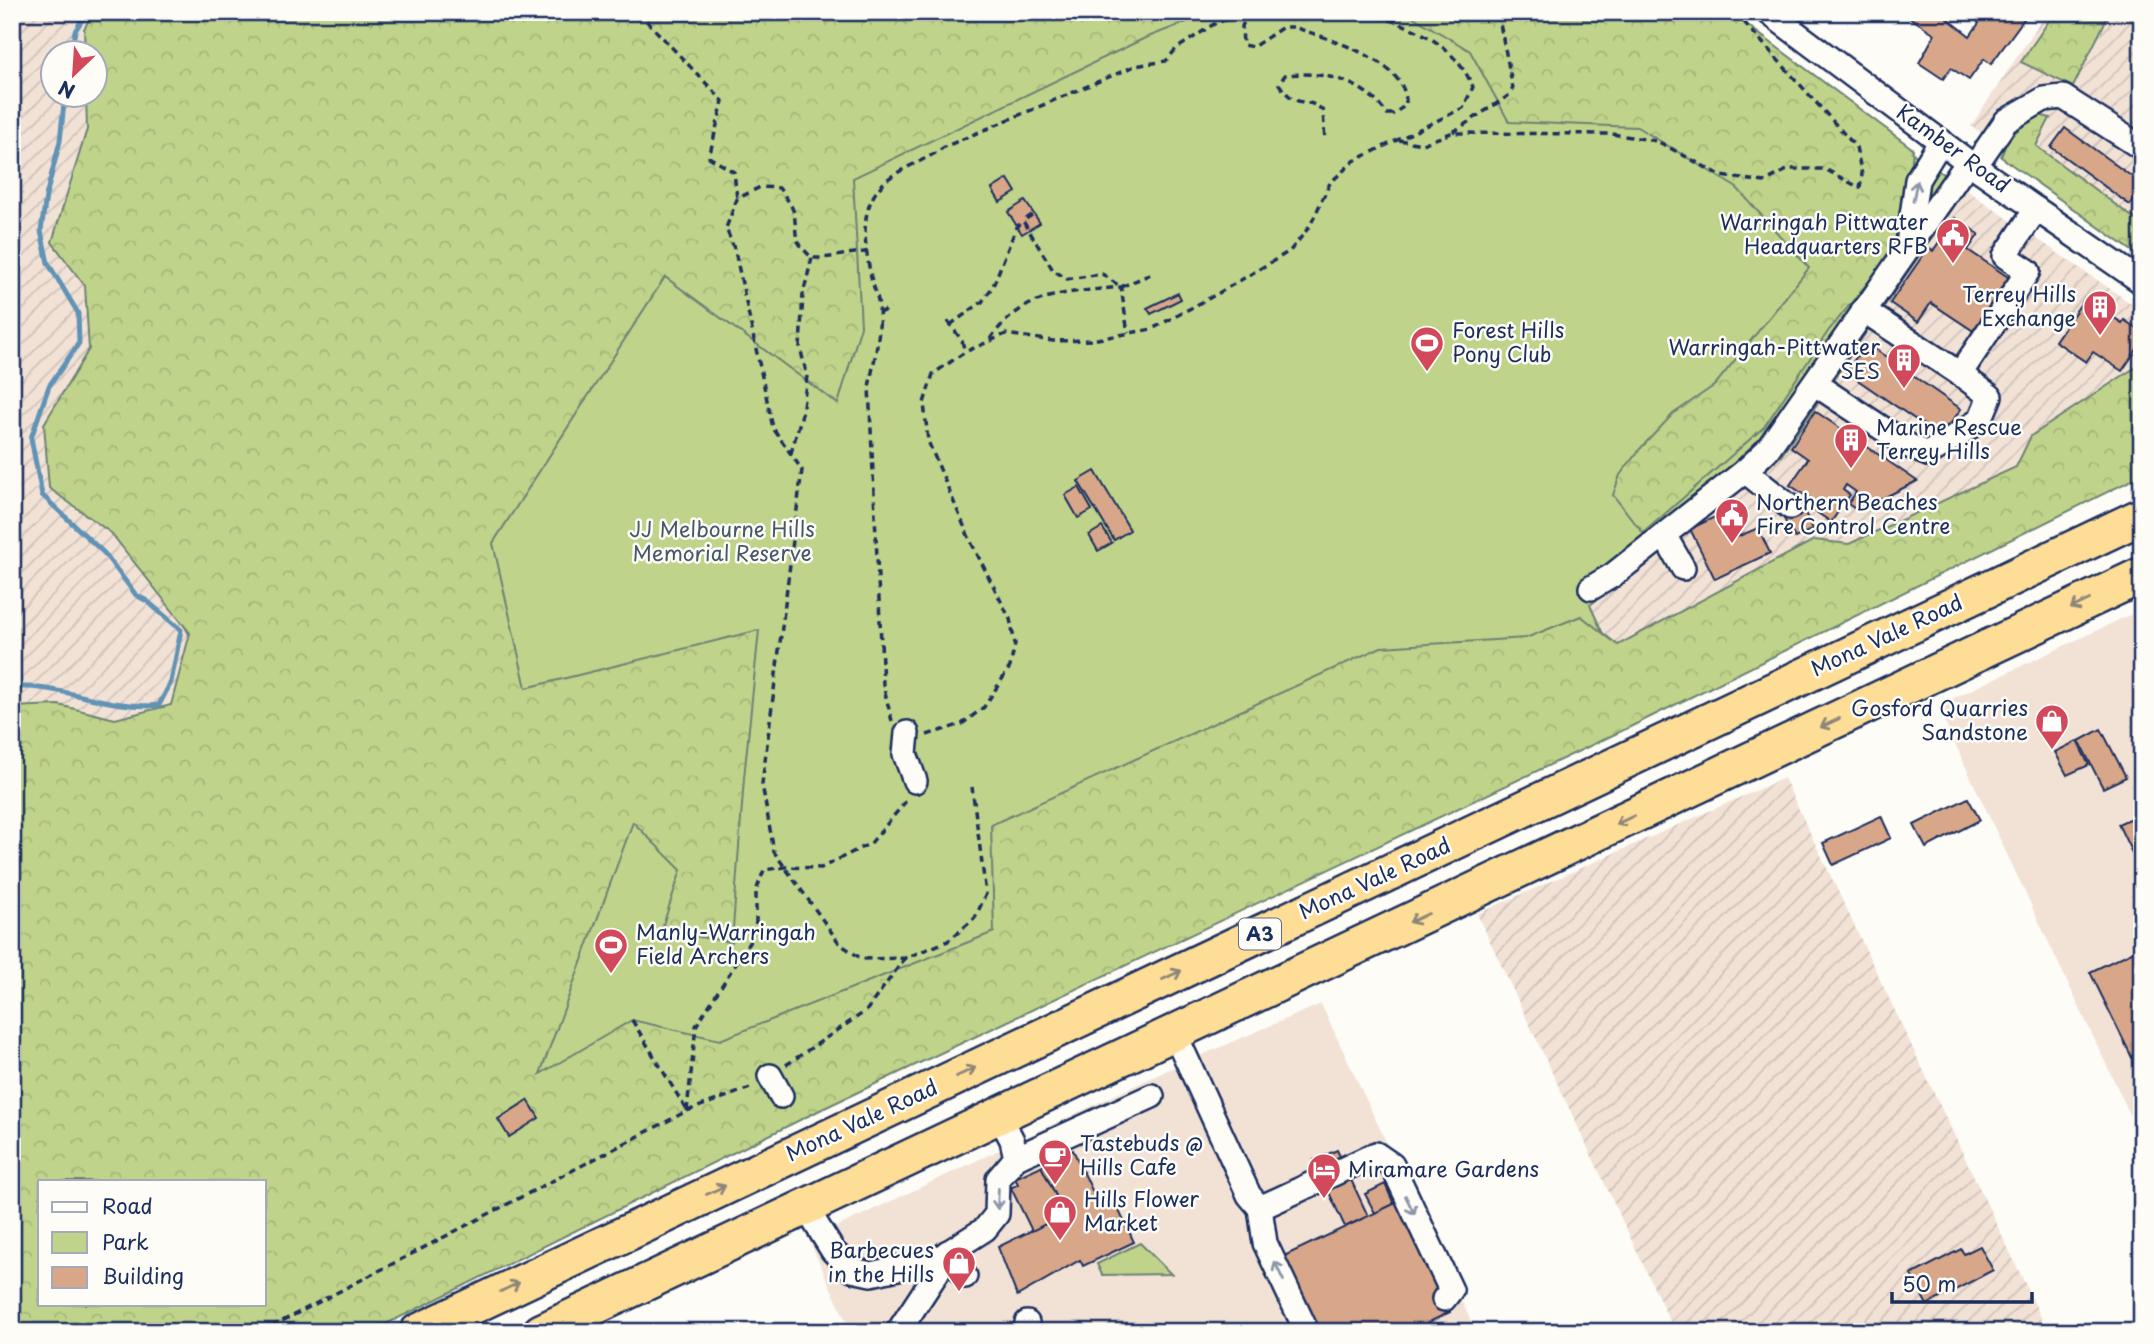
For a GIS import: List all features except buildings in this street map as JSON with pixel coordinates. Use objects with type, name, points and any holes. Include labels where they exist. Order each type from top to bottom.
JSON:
[{"type":"highway","name":"Mona Vale Road","points":[[418,1332],[2142,516]]},
{"type":"highway","name":"A3","points":[[541,1332],[2142,575]]},
{"type":"street","name":"Kamber Road","points":[[1768,12],[1972,164],[2142,282]]},
{"type":"street","points":[[1591,588],[1664,535],[1745,471],[1767,450],[1908,247],[2006,121],[2044,99],[2063,97],[2142,148]]},
{"type":"street","points":[[1908,247],[1917,180],[1941,141]]},
{"type":"street","points":[[1960,374],[2028,271],[2005,256],[2036,209]]},
{"type":"street","points":[[1815,384],[1909,446],[1928,454],[1980,419],[1990,396],[1863,310]]},
{"type":"street","points":[[1745,471],[1790,507]]},
{"type":"street","points":[[1664,535],[1683,568]]},
{"type":"street","points":[[907,733],[905,754],[916,788]]},
{"type":"street","points":[[1175,1034],[1249,1195],[1260,1208],[1265,1243],[1307,1332]]},
{"type":"street","points":[[805,1206],[833,1251],[852,1270],[871,1274],[943,1256],[985,1229],[997,1214],[998,1179],[1016,1158],[1152,1096]]},
{"type":"street","points":[[1000,1116],[1012,1140],[1016,1158]]},
{"type":"street","points":[[1260,1208],[1376,1154],[1392,1165],[1451,1290],[1444,1300]]},
{"type":"street","points":[[943,1256],[965,1276]]},
{"type":"street","points":[[898,1332],[938,1271],[943,1256]]},
{"type":"path","points":[[638,12],[723,101],[709,157],[734,172],[737,199],[726,228],[735,251],[773,428],[802,470],[762,784],[774,852],[840,944],[862,959],[905,958],[948,941],[975,918],[986,894],[972,787]]},
{"type":"path","points":[[1247,12],[1242,26],[1243,45],[1253,47],[1283,27],[1294,27],[1374,58],[1400,81],[1406,95],[1406,105],[1393,114],[1387,114],[1373,94],[1336,78],[1310,73],[1285,75],[1279,84],[1295,103],[1317,105],[1323,111],[1325,141]]},
{"type":"path","points":[[1247,12],[1214,24],[1176,49],[1166,61],[1135,66],[944,147],[928,159],[882,183],[868,204],[864,219],[879,313],[875,360],[869,387],[883,685],[889,716],[898,729],[907,733],[929,735],[947,731],[971,719],[984,707],[1014,655],[1010,619],[970,540],[924,425],[925,394],[933,374],[965,352],[1006,334],[1053,341],[1092,340],[1152,329],[1217,295],[1290,251],[1310,226],[1330,183],[1354,161],[1463,108],[1473,87],[1464,66],[1450,50],[1409,28],[1359,12]]},
{"type":"path","points":[[1398,140],[1422,144],[1451,133],[1508,96],[1513,88],[1499,19],[1493,12]]},
{"type":"path","points":[[1451,133],[1612,134],[1657,141],[1722,176],[1763,182],[1789,169],[1825,169],[1860,188],[1862,175],[1856,147],[1735,12]]},
{"type":"path","points":[[737,199],[760,187],[779,188],[794,211],[793,230],[800,246],[812,258],[834,259],[848,253],[868,252]]},
{"type":"path","points":[[965,352],[962,341],[949,323],[987,294],[1016,228],[1032,215]]},
{"type":"path","points":[[1023,221],[1053,270],[1066,279],[1102,274],[1121,287],[1128,333]]},
{"type":"path","points":[[791,453],[802,414],[807,376],[800,347],[803,294],[812,258]]},
{"type":"path","points":[[988,342],[1003,322],[1023,306],[1051,295],[1121,287],[1151,274]]},
{"type":"path","points":[[879,313],[890,308]]},
{"type":"path","points":[[687,1111],[696,1026],[750,940],[756,922],[756,891],[764,870],[785,867],[821,868],[871,843],[916,788]]},
{"type":"path","points":[[261,1332],[687,1111],[752,1088],[775,1086],[866,1011],[905,958]]},
{"type":"path","points":[[632,1020],[687,1111]]},
{"type":"shaded area","points":[[12,12],[93,12],[84,29],[84,38],[38,38],[38,108],[86,108],[87,129],[53,241],[85,286],[89,349],[44,424],[49,488],[111,533],[190,633],[171,705],[115,719],[59,705],[12,707]]},
{"type":"shaded area","points":[[2047,12],[2142,12],[2142,241],[1971,126]]},
{"type":"shaded area","points":[[1965,189],[2142,311],[2142,417],[1635,705],[1590,605],[1781,456]]},
{"type":"shaded area","points":[[2142,609],[2142,1140],[1937,706]]},
{"type":"shaded area","points":[[1784,778],[2048,1332],[1675,1332],[1477,914]]},
{"type":"shaded area","points":[[1321,1004],[1476,1332],[851,1332],[809,1240],[1172,1068]]},
{"type":"green space","points":[[93,12],[1212,12],[1143,39],[853,178],[861,326],[838,404],[665,277],[493,543],[526,688],[759,630],[744,778],[732,942],[661,931],[681,870],[633,822],[540,1074],[632,1020],[720,1040],[994,932],[991,825],[1381,647],[1526,638],[1581,616],[1618,645],[1814,540],[1849,544],[2016,467],[2031,436],[2142,363],[2142,475],[1632,726],[818,1111],[370,1332],[12,1332],[12,707],[59,705],[115,719],[171,705],[190,633],[111,533],[49,488],[44,424],[89,349],[85,286],[52,242],[87,129],[86,108],[108,108],[108,38],[84,38],[84,29]]},
{"type":"green space","name":"JJ Melbourne Hills Memorial Reserve","points":[[153,12],[1706,12],[1965,189],[1781,456],[1590,605],[1635,705],[303,1332],[12,1332],[12,730],[162,725],[202,657],[90,459]]},
{"type":"green space","points":[[1405,12],[1730,12],[1913,149],[1908,199],[1901,228],[1880,268],[1829,330],[1764,427],[1643,533],[1613,495],[1620,475],[1673,414],[1715,385],[1809,268],[1737,188],[1637,127],[1509,122],[1470,51]]},
{"type":"green space","points":[[2055,12],[2110,12],[2073,87],[2021,62]]},
{"type":"green space","points":[[2035,114],[2050,118],[2036,146],[2135,219],[2142,220],[2142,258],[2001,157],[2008,139]]},
{"type":"green space","points":[[1140,1243],[1171,1274],[1102,1275],[1097,1264]]},
{"type":"waterway","points":[[74,38],[87,12]]},
{"type":"waterway","points":[[12,687],[49,689],[123,704],[159,705],[171,682],[181,630],[136,595],[104,553],[42,495],[31,438],[49,386],[79,343],[78,313],[48,263],[41,231],[46,196],[60,141],[64,108]]},
{"type":"place","name":"Warringah Pittwater Headquarters RFB","points":[[1953,265]]},
{"type":"place","name":"Terrey Hills Exchange","points":[[2100,337]]},
{"type":"place","name":"Forest Hills Pony Club","points":[[1427,373]]},
{"type":"place","name":"Warringah-Pittwater SES","points":[[1904,390]]},
{"type":"place","name":"Marine Rescue Terrey Hills","points":[[1851,470]]},
{"type":"place","name":"Northern Beaches Fire Control Centre","points":[[1732,545]]},
{"type":"place","name":"Gosford Quarries Sandstone","points":[[2052,751]]},
{"type":"place","name":"Manly-Warringah Field Archers","points":[[611,975]]},
{"type":"place","name":"Tastebuds @ Hills Cafe","points":[[1055,1186]]},
{"type":"place","name":"Miramare Gardens","points":[[1324,1200]]},
{"type":"place","name":"Hills Flower Market","points":[[1060,1242]]},
{"type":"place","name":"Barbecues in the Hills","points":[[959,1293]]}]
